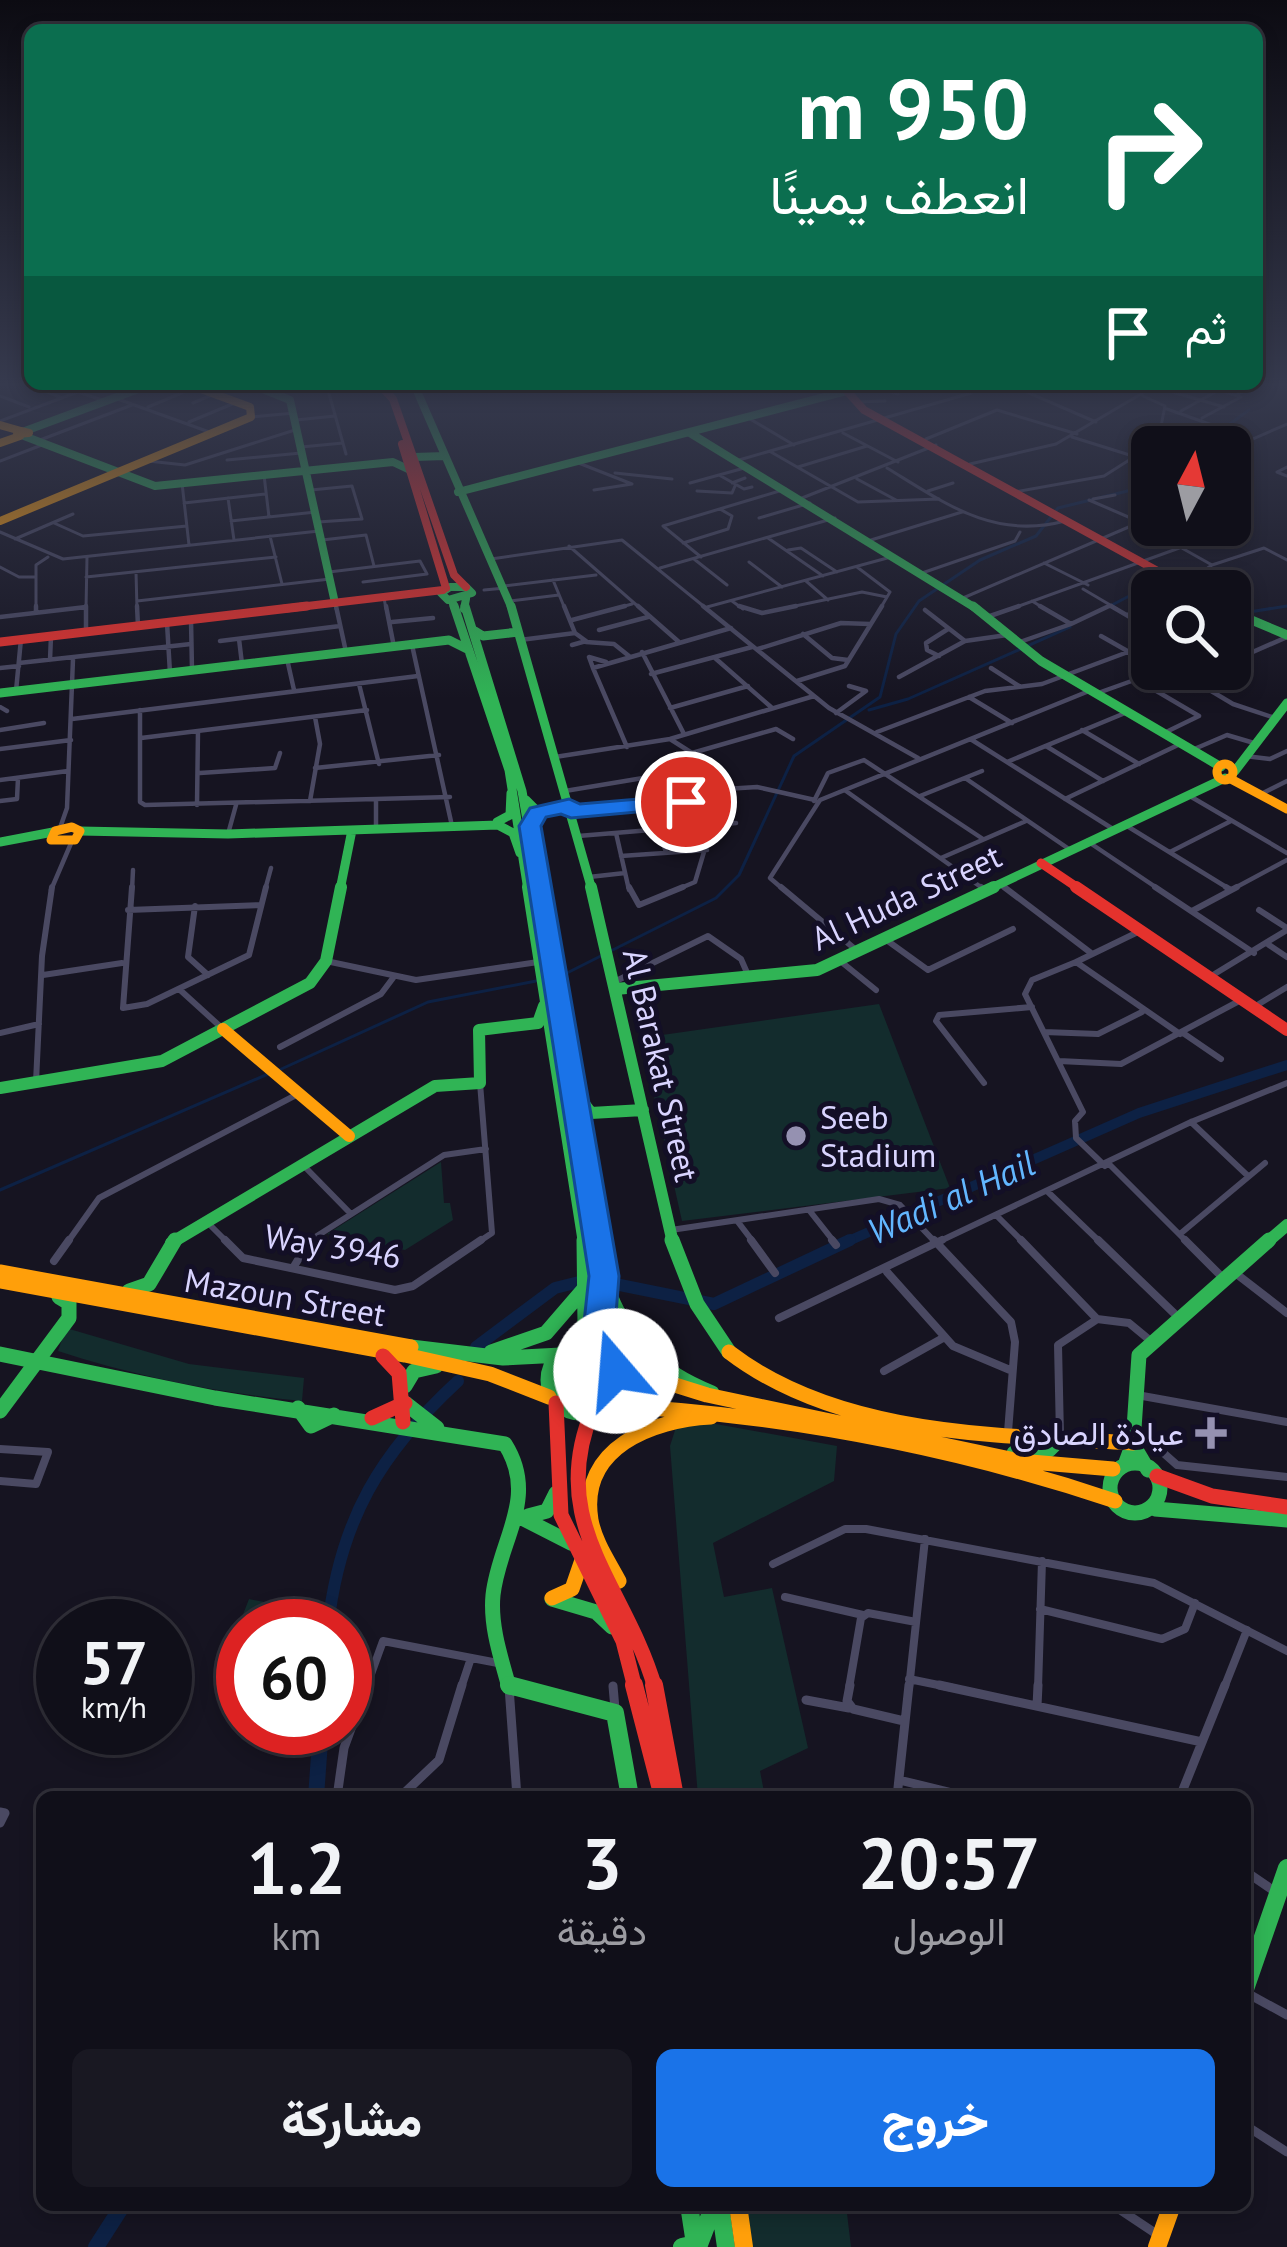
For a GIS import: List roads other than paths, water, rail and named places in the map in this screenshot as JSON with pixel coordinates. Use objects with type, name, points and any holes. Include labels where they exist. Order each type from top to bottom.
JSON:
[{"type":"street","points":[[0,521],[78,489]]},
{"type":"street","points":[[183,489],[188,544]]},
{"type":"street","points":[[265,489],[269,517]]},
{"type":"street","points":[[323,489],[311,490],[346,652]]},
{"type":"street","points":[[0,532],[50,556],[87,557],[270,536],[362,519],[353,489]]},
{"type":"street","points":[[421,489],[454,575],[452,594],[478,662],[529,834],[604,1276],[618,1326],[634,1350],[667,1376],[732,1400]]},
{"type":"street","name":"Al Barakat Street","points":[[457,489],[494,558],[565,790],[590,877],[671,1230],[694,1303],[737,1362],[756,1378],[808,1399],[1008,1432],[1043,1444]]},
{"type":"street","points":[[458,492],[472,489]]},
{"type":"street","points":[[594,490],[601,489]]},
{"type":"street","points":[[697,490],[732,493],[732,489]]},
{"type":"street","points":[[727,585],[663,526],[786,489],[990,616],[1012,639],[1065,676],[1287,809]]},
{"type":"street","points":[[759,518],[830,489]]},
{"type":"street","points":[[834,489],[858,502],[940,499]]},
{"type":"street","points":[[875,489],[899,502]]},
{"type":"street","points":[[923,489],[990,526],[1020,532],[1065,520]]},
{"type":"street","points":[[927,491],[934,489]]},
{"type":"street","points":[[1010,489],[1155,570]]},
{"type":"street","points":[[1015,492],[1032,489]]},
{"type":"street","points":[[184,503],[265,494]]},
{"type":"street","points":[[1115,495],[1089,501],[1131,518]]},
{"type":"street","points":[[228,498],[234,540]]},
{"type":"street","points":[[683,543],[728,529],[732,516],[720,509]]},
{"type":"street","points":[[871,540],[962,512]]},
{"type":"street","points":[[15,539],[73,514]]},
{"type":"street","points":[[231,521],[269,517],[367,535],[374,566]]},
{"type":"street","points":[[658,569],[835,518]]},
{"type":"street","points":[[54,523],[82,536],[187,526]]},
{"type":"street","points":[[963,598],[1130,527]]},
{"type":"street","points":[[140,550],[141,530]]},
{"type":"street","points":[[922,573],[1016,541],[1020,532]]},
{"type":"street","points":[[270,536],[282,584]]},
{"type":"street","points":[[768,538],[823,576]]},
{"type":"street","points":[[494,558],[619,539],[836,713],[918,758]]},
{"type":"street","points":[[569,546],[679,642]]},
{"type":"street","points":[[990,616],[1084,586],[1180,547],[1212,565]]},
{"type":"street","points":[[786,551],[801,548],[837,572]]},
{"type":"street","points":[[1207,570],[1264,548],[1287,560]]},
{"type":"street","points":[[37,613],[36,565],[50,556]]},
{"type":"street","points":[[706,608],[894,556]]},
{"type":"street","points":[[86,632],[87,557]]},
{"type":"street","points":[[86,577],[276,557]]},
{"type":"street","points":[[137,601],[282,584],[374,566],[424,562],[428,574],[363,582]]},
{"type":"street","points":[[749,562],[782,587]]},
{"type":"street","points":[[1045,563],[1131,617]]},
{"type":"street","points":[[797,681],[848,660],[887,597],[890,589],[857,567]]},
{"type":"street","points":[[0,568],[20,577],[35,577]]},
{"type":"street","points":[[136,572],[138,626]]},
{"type":"street","points":[[506,592],[598,575]]},
{"type":"street","points":[[236,576],[238,590]]},
{"type":"street","points":[[553,580],[575,632],[586,641]]},
{"type":"street","points":[[806,581],[828,600]]},
{"type":"street","points":[[484,590],[560,595]]},
{"type":"street","points":[[732,601],[755,613],[866,592],[887,597]]},
{"type":"street","points":[[0,641],[452,594]]},
{"type":"street","points":[[384,598],[394,647]]},
{"type":"street","points":[[1032,601],[1071,624]]},
{"type":"street","points":[[572,620],[632,604]]},
{"type":"street","points":[[899,677],[965,641],[1012,639],[1071,624],[1111,605]]},
{"type":"street","points":[[0,617],[86,607]]},
{"type":"street","points":[[925,610],[965,641]]},
{"type":"street","points":[[1127,615],[1131,614]]},
{"type":"street","points":[[463,617],[476,634],[575,632]]},
{"type":"street","points":[[0,693],[449,640],[461,636],[463,617]]},
{"type":"street","points":[[599,630],[648,617]]},
{"type":"street","points":[[392,622],[433,618]]},
{"type":"street","points":[[191,620],[192,670]]},
{"type":"street","points":[[1251,621],[1287,636]]},
{"type":"street","points":[[167,622],[170,673]]},
{"type":"street","points":[[651,674],[841,623],[870,624]]},
{"type":"street","points":[[220,641],[340,626]]},
{"type":"street","points":[[627,747],[592,668],[731,628]]},
{"type":"street","points":[[939,656],[926,643],[948,629]]},
{"type":"street","points":[[803,634],[832,658],[848,660]]},
{"type":"street","points":[[478,662],[479,640],[494,635]]},
{"type":"street","points":[[50,660],[51,636]]},
{"type":"street","points":[[1251,652],[1287,636]]},
{"type":"street","points":[[1100,637],[1130,652]]},
{"type":"street","points":[[239,638],[242,664]]},
{"type":"street","points":[[16,691],[21,639]]},
{"type":"street","points":[[449,640],[462,642],[478,662]]},
{"type":"street","points":[[572,645],[586,641],[614,644],[629,656]]},
{"type":"street","points":[[0,668],[191,644]]},
{"type":"street","points":[[412,645],[460,826]]},
{"type":"street","points":[[642,652],[685,735]]},
{"type":"street","points":[[875,733],[969,697],[1065,676],[1130,652]]},
{"type":"street","points":[[715,658],[772,708]]},
{"type":"street","points":[[61,862],[56,836],[67,808],[74,659]]},
{"type":"street","points":[[287,659],[294,690]]},
{"type":"street","points":[[991,668],[1022,688]]},
{"type":"street","points":[[72,719],[418,676]]},
{"type":"street","points":[[516,789],[532,810],[681,803],[693,791],[751,787],[814,802],[969,738],[1131,681]]},
{"type":"street","points":[[359,684],[379,764]]},
{"type":"street","points":[[668,708],[748,686]]},
{"type":"street","points":[[836,713],[866,692],[849,686]]},
{"type":"street","points":[[1155,690],[1199,716],[1161,735]]},
{"type":"street","points":[[1209,690],[1233,704],[1275,718]]},
{"type":"street","points":[[555,757],[670,739],[814,696]]},
{"type":"street","points":[[969,697],[1012,723]]},
{"type":"street","name":"Al Huda Street","points":[[615,986],[802,974],[858,952],[1202,788],[1244,755],[1287,703]]},
{"type":"street","points":[[140,710],[140,802],[236,805],[450,797]]},
{"type":"street","points":[[142,738],[368,710]]},
{"type":"street","points":[[1007,762],[1125,713]]},
{"type":"street","points":[[310,801],[320,744],[315,717]]},
{"type":"street","points":[[0,730],[44,723]]},
{"type":"street","points":[[670,739],[692,753],[777,728],[793,739]]},
{"type":"street","points":[[1082,730],[1139,764]]},
{"type":"street","points":[[197,805],[198,731]]},
{"type":"street","points":[[1065,799],[1139,764],[1227,735],[1254,743]]},
{"type":"street","points":[[969,738],[1065,799],[1232,890]]},
{"type":"street","points":[[0,749],[71,740]]},
{"type":"street","points":[[1046,746],[1103,781]]},
{"type":"street","points":[[1244,755],[1270,759],[1287,751]]},
{"type":"street","points":[[200,773],[275,768],[280,754]]},
{"type":"street","points":[[315,768],[440,755]]},
{"type":"street","points":[[858,952],[770,878],[828,773],[856,761],[886,772],[983,838]]},
{"type":"street","points":[[0,780],[68,771]]},
{"type":"street","points":[[920,796],[982,771]]},
{"type":"street","points":[[565,790],[674,773]]},
{"type":"street","points":[[0,801],[16,799],[18,778]]},
{"type":"street","points":[[965,778],[1069,849]]},
{"type":"street","points":[[1261,794],[1287,781]]},
{"type":"street","points":[[460,826],[507,818],[516,789]]},
{"type":"street","points":[[516,789],[588,1280],[585,1324],[544,1379],[552,1400],[561,1515],[623,1641],[661,1791]]},
{"type":"street","points":[[844,790],[986,890]]},
{"type":"street","points":[[1188,795],[1287,857],[1192,910]]},
{"type":"street","points":[[376,800],[376,829]]},
{"type":"street","points":[[228,834],[236,805]]},
{"type":"street","points":[[36,1082],[41,975],[61,862],[76,835],[67,808]]},
{"type":"street","points":[[529,834],[533,815],[548,809]]},
{"type":"street","points":[[941,858],[1027,820]]},
{"type":"street","points":[[1169,852],[1231,821]]},
{"type":"street","points":[[578,836],[736,823]]},
{"type":"street","points":[[616,833],[633,903],[646,904],[695,882],[712,825]]},
{"type":"street","points":[[3,842],[76,835],[507,828],[524,867]]},
{"type":"street","points":[[658,829],[666,853]]},
{"type":"street","points":[[0,1088],[163,1061],[310,983],[326,961],[352,830]]},
{"type":"street","points":[[294,832],[340,834],[348,846]]},
{"type":"street","points":[[1087,841],[1254,953]]},
{"type":"street","points":[[621,856],[707,850]]},
{"type":"street","points":[[1041,862],[1286,1029]]},
{"type":"street","points":[[133,870],[122,962],[123,1008],[179,989],[249,955],[271,868]]},
{"type":"street","points":[[590,877],[625,873]]},
{"type":"street","points":[[1000,883],[1091,953]]},
{"type":"street","points":[[196,905],[188,957],[208,975]]},
{"type":"street","points":[[128,910],[261,905]]},
{"type":"street","points":[[1208,978],[1269,945],[1287,929],[1258,910]]},
{"type":"street","points":[[885,939],[921,968],[936,969],[1013,929]]},
{"type":"street","points":[[1140,931],[1026,985],[1083,1112],[1075,1121],[1076,1138],[1229,1276],[1287,1313]]},
{"type":"street","points":[[615,986],[708,936],[741,959],[749,979]]},
{"type":"street","points":[[1269,945],[1287,957]]},
{"type":"street","points":[[839,960],[876,990]]},
{"type":"street","points":[[326,961],[369,965],[393,977],[499,972],[541,961]]},
{"type":"street","points":[[41,975],[122,962]]},
{"type":"street","points":[[1076,962],[1221,1059]]},
{"type":"street","points":[[520,1025],[544,1017],[544,976]]},
{"type":"street","points":[[280,1047],[381,994],[393,977]]},
{"type":"street","points":[[1059,1061],[1121,1064],[1287,987]]},
{"type":"street","points":[[179,989],[349,1136]]},
{"type":"street","points":[[983,1083],[936,1021],[938,1015],[1032,1007]]},
{"type":"street","points":[[1044,1032],[1098,1034],[1144,1011]]},
{"type":"street","points":[[560,1012],[581,1104],[591,1113],[643,1110]]},
{"type":"street","points":[[0,1033],[39,1024]]},
{"type":"street","points":[[520,1025],[545,1030],[558,1073]]},
{"type":"street","name":"Way 3946","points":[[206,1221],[243,1258],[395,1290],[413,1286],[493,1233],[479,1030],[520,1025]]},
{"type":"street","points":[[96,1290],[135,1292],[153,1279],[171,1243],[206,1221],[435,1086],[480,1083]]},
{"type":"street","points":[[779,1318],[886,1272],[1191,1122],[1287,1083]]},
{"type":"street","points":[[54,1261],[99,1198],[298,1094]]},
{"type":"street","points":[[594,1216],[585,1133],[593,1119],[606,1114]]},
{"type":"street","points":[[1191,1122],[1248,1176]]},
{"type":"street","points":[[292,1268],[307,1242],[444,1155],[486,1148]]},
{"type":"street","points":[[1180,1234],[1264,1163]]},
{"type":"street","points":[[303,1164],[351,1214]]},
{"type":"street","points":[[1047,1191],[1179,1318]]},
{"type":"street","points":[[671,1230],[893,1201],[940,1244],[1011,1322],[1008,1432]]},
{"type":"street","points":[[808,1210],[836,1245]]},
{"type":"street","points":[[998,1216],[1097,1319],[1130,1323],[1152,1342]]},
{"type":"street","points":[[738,1222],[775,1273]]},
{"type":"street","points":[[1115,1501],[1107,1480],[1133,1443],[1139,1355],[1287,1226]]},
{"type":"street","points":[[886,1272],[965,1359],[1012,1370]]},
{"type":"street","points":[[604,1276],[597,1335],[616,1389],[577,1428],[569,1480],[578,1514],[639,1641]]},
{"type":"street","points":[[1,1278],[66,1299],[69,1318]]},
{"type":"street","name":"Mazoun Street","points":[[1,1278],[96,1290],[432,1351],[503,1358],[564,1354]]},
{"type":"street","name":"Mazoun Street","points":[[1,1278],[490,1374],[552,1400]]},
{"type":"street","points":[[153,1279],[155,1295],[201,1309]]},
{"type":"street","points":[[432,1351],[497,1351],[533,1342],[566,1319],[588,1280]]},
{"type":"street","points":[[0,1411],[69,1318],[83,1306],[124,1303]]},
{"type":"street","points":[[1060,1439],[1058,1345],[1097,1319]]},
{"type":"street","points":[[884,1371],[943,1338]]},
{"type":"street","points":[[345,1344],[391,1359],[404,1396],[437,1428]]},
{"type":"street","points":[[564,1354],[583,1350],[675,1392],[1075,1471],[1119,1467],[1151,1473],[1189,1490],[1287,1507]]},
{"type":"street","points":[[0,1354],[41,1358],[194,1394],[491,1438],[517,1454],[525,1480],[493,1590],[509,1688],[515,1791]]},
{"type":"street","points":[[403,1422],[409,1375],[430,1366],[490,1374]]},
{"type":"street","points":[[1136,1395],[1287,1422]]},
{"type":"street","points":[[372,1418],[404,1396]]},
{"type":"street","points":[[552,1400],[598,1407],[676,1406],[764,1419],[1059,1480],[1129,1510],[1287,1520]]},
{"type":"street","points":[[674,1791],[657,1694],[591,1515],[604,1460],[627,1436],[670,1418],[764,1419]]},
{"type":"street","points":[[1134,1427],[1177,1466],[1222,1466],[1287,1477]]},
{"type":"street","points":[[960,1445],[1016,1453],[1060,1439],[1133,1443]]},
{"type":"street","points":[[1133,1443],[1162,1491],[1152,1510]]},
{"type":"street","points":[[0,1449],[48,1453],[36,1484],[0,1481]]},
{"type":"street","points":[[516,1515],[547,1511],[558,1490]]},
{"type":"street","points":[[516,1515],[556,1531],[580,1553]]},
{"type":"street","points":[[773,1564],[852,1528],[925,1539],[1154,1583],[1287,1651]]},
{"type":"street","points":[[898,1791],[925,1539]]},
{"type":"street","points":[[580,1553],[572,1589],[551,1599],[596,1612],[623,1641]]},
{"type":"street","points":[[1037,1706],[1042,1561]]},
{"type":"street","points":[[785,1597],[916,1622]]},
{"type":"street","points":[[1040,1610],[1162,1639],[1185,1629],[1195,1603]]},
{"type":"street","points":[[853,1709],[848,1701],[863,1615]]},
{"type":"street","points":[[1182,1791],[1247,1630]]},
{"type":"street","points":[[339,1791],[344,1748],[379,1645],[388,1640],[503,1664]]},
{"type":"street","points":[[406,1791],[439,1760],[471,1658]]},
{"type":"street","points":[[909,1679],[1202,1742]]},
{"type":"street","points":[[613,1686],[629,1791]]},
{"type":"street","points":[[509,1688],[615,1713]]},
{"type":"street","points":[[806,1700],[904,1721]]},
{"type":"street","points":[[899,1780],[944,1791]]},
{"type":"street","points":[[0,1812],[5,1814],[0,1823]]},
{"type":"street","points":[[1251,1973],[1287,1868]]},
{"type":"street","points":[[1251,1875],[1278,1894]]},
{"type":"street","points":[[1251,1994],[1287,2015]]},
{"type":"street","points":[[1251,2129],[1287,2152]]},
{"type":"street","points":[[689,2211],[692,2246]]},
{"type":"street","points":[[692,2246],[715,2211]]},
{"type":"street","points":[[718,2211],[726,2247]]},
{"type":"street","points":[[738,2211],[744,2247]]},
{"type":"street","points":[[1120,2211],[1159,2242],[1170,2211]]},
{"type":"waterway","points":[[559,977],[716,898],[739,875],[794,756],[880,697],[896,634],[919,601],[980,560],[1036,536],[1058,508],[1131,490]]},
{"type":"waterway","points":[[1110,606],[1131,595]]},
{"type":"waterway","points":[[1251,612],[1287,606]]},
{"type":"waterway","points":[[869,710],[908,699],[1070,627]]},
{"type":"waterway","points":[[277,1071],[428,1002],[536,981]]},
{"type":"waterway","name":"Wadi al Hail","points":[[844,1243],[1139,1113],[1287,1065]]},
{"type":"waterway","points":[[0,1190],[268,1074]]},
{"type":"waterway","name":"Wadi al Hail","points":[[615,1284],[714,1304],[850,1240]]},
{"type":"waterway","name":"Wadi al Hail","points":[[476,1347],[555,1288],[579,1282]]},
{"type":"waterway","name":"Wadi al Hail","points":[[332,1599],[354,1520],[369,1490],[407,1434],[458,1381]]},
{"type":"waterway","name":"Wadi al Hail","points":[[316,1791],[319,1755]]},
{"type":"waterway","name":"Wadi al Hail","points":[[96,2247],[119,2211]]},
{"type":"place","name":"Seeb Stadium","points":[[796,1136]]},
{"type":"place","name":"عيادة الصادق","points":[[1211,1433]]}]
